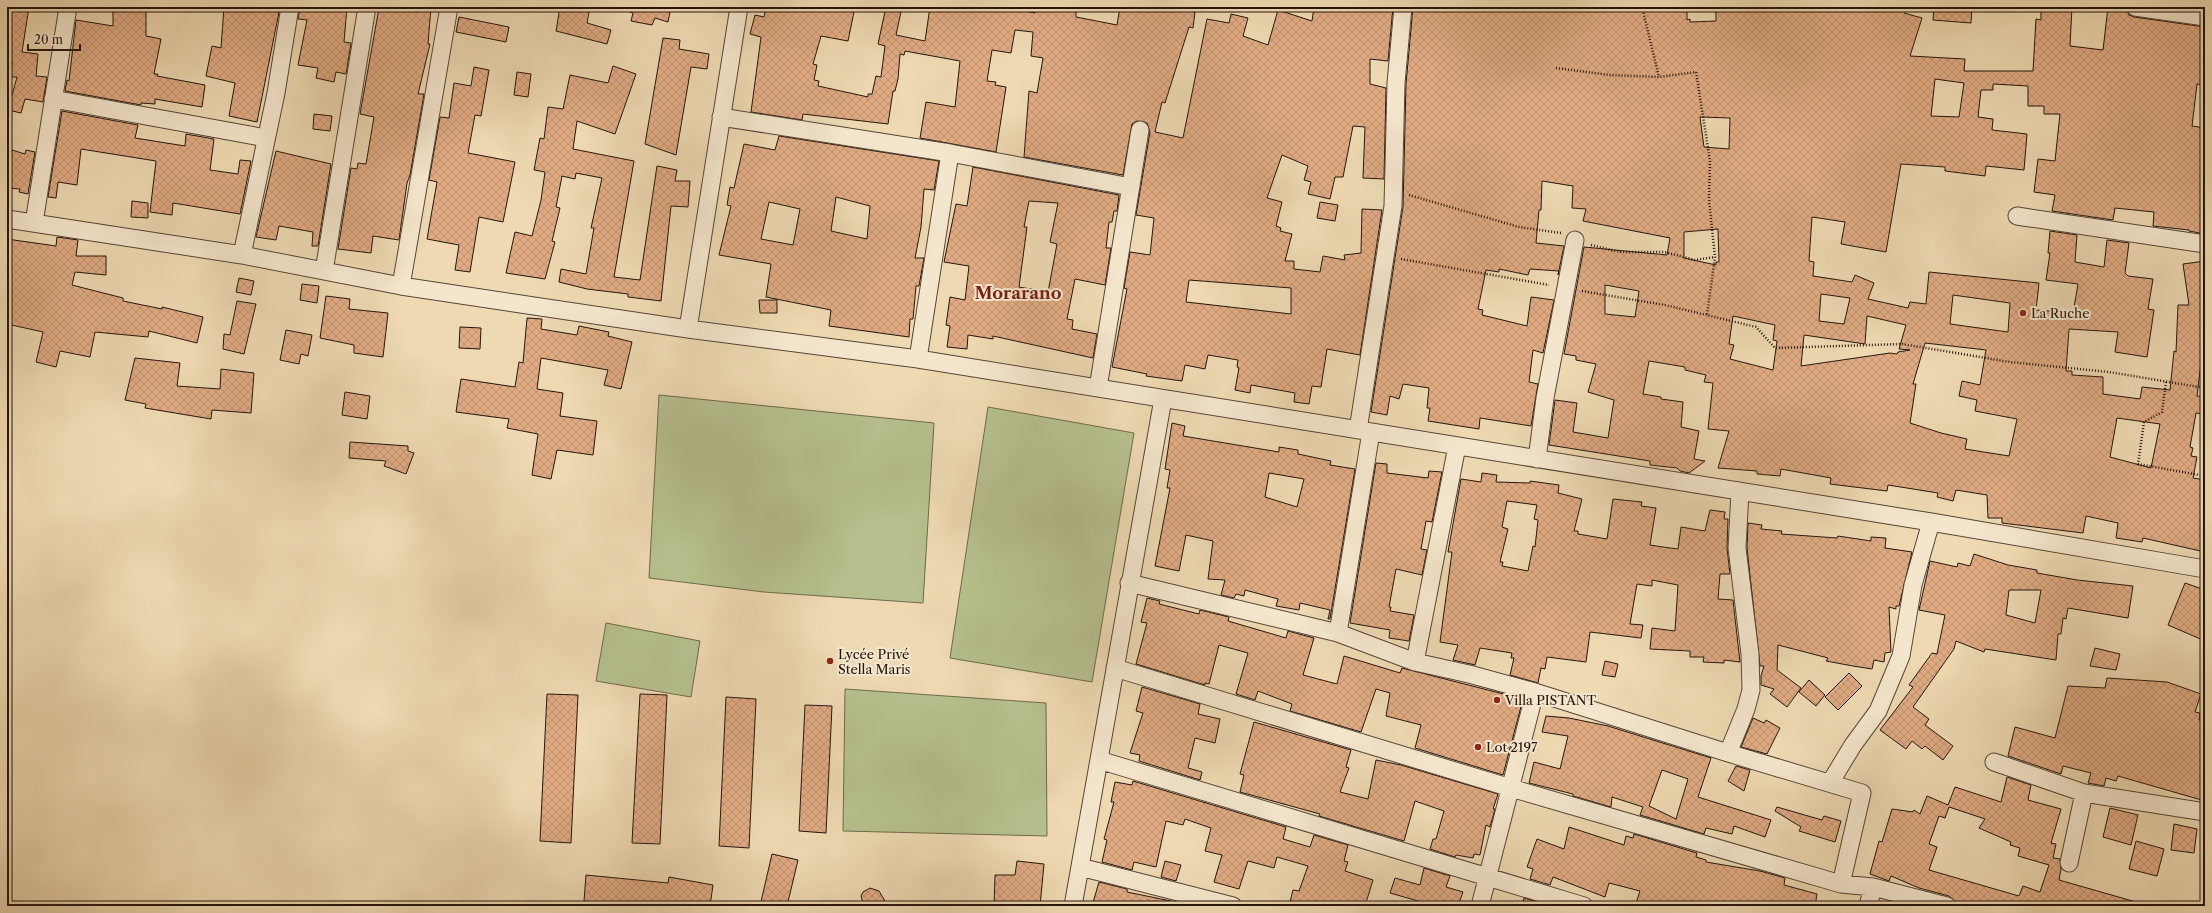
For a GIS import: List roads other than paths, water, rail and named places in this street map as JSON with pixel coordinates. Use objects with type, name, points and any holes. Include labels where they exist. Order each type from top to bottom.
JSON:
[{"type":"street","points":[[34,223],[68,7]]},
{"type":"street","points":[[242,255],[266,138],[290,7]]},
{"type":"street","points":[[324,271],[367,7]]},
{"type":"street","points":[[401,286],[449,7]]},
{"type":"street","points":[[688,329],[739,7]]},
{"type":"street","points":[[1338,633],[1364,431],[1384,256],[1392,206],[1396,83],[1404,7]]},
{"type":"street","points":[[2135,7],[2205,17]]},
{"type":"street","points":[[53,99],[266,138]]},
{"type":"street","points":[[721,117],[950,153],[1131,187]]},
{"type":"street","points":[[1098,388],[1140,130]]},
{"type":"street","points":[[918,359],[950,153]]},
{"type":"street","points":[[2016,216],[2205,244]]},
{"type":"street","points":[[7,219],[242,255],[401,286],[688,329],[918,359],[1931,522],[2205,569]]},
{"type":"street","points":[[1537,459],[1545,398],[1575,240]]},
{"type":"street","points":[[1073,906],[1129,583],[1163,399]]},
{"type":"street","points":[[1414,662],[1457,446]]},
{"type":"street","points":[[1728,753],[1746,709],[1751,690],[1750,654],[1737,548],[1740,491]]},
{"type":"street","points":[[1830,783],[1853,745],[1878,711],[1901,656],[1913,585],[1931,522]]},
{"type":"street","points":[[1129,583],[1338,633],[1414,662],[1470,674],[1535,692],[1728,753],[1862,793],[1841,884]]},
{"type":"street","points":[[1115,668],[1511,788],[1841,884],[1873,886],[1947,906]]},
{"type":"street","points":[[1480,906],[1535,692]]},
{"type":"street","points":[[1099,760],[1584,906]]},
{"type":"street","points":[[1994,762],[2084,793],[2205,812]]},
{"type":"street","points":[[2069,863],[2084,793]]},
{"type":"street","points":[[1080,867],[1233,906]]},
{"type":"street","points":[[1868,906],[1873,886]]},
{"type":"place","name":"La Ruche","points":[[2023,313]]},
{"type":"place","name":"Lycée Privé Stella Maris","points":[[830,661]]},
{"type":"place","name":"Villa PISTANT","points":[[1497,700]]},
{"type":"place","name":"Lot 2197","points":[[1478,747]]},
{"type":"district","name":"Morarano","points":[[1018,293]]}]
